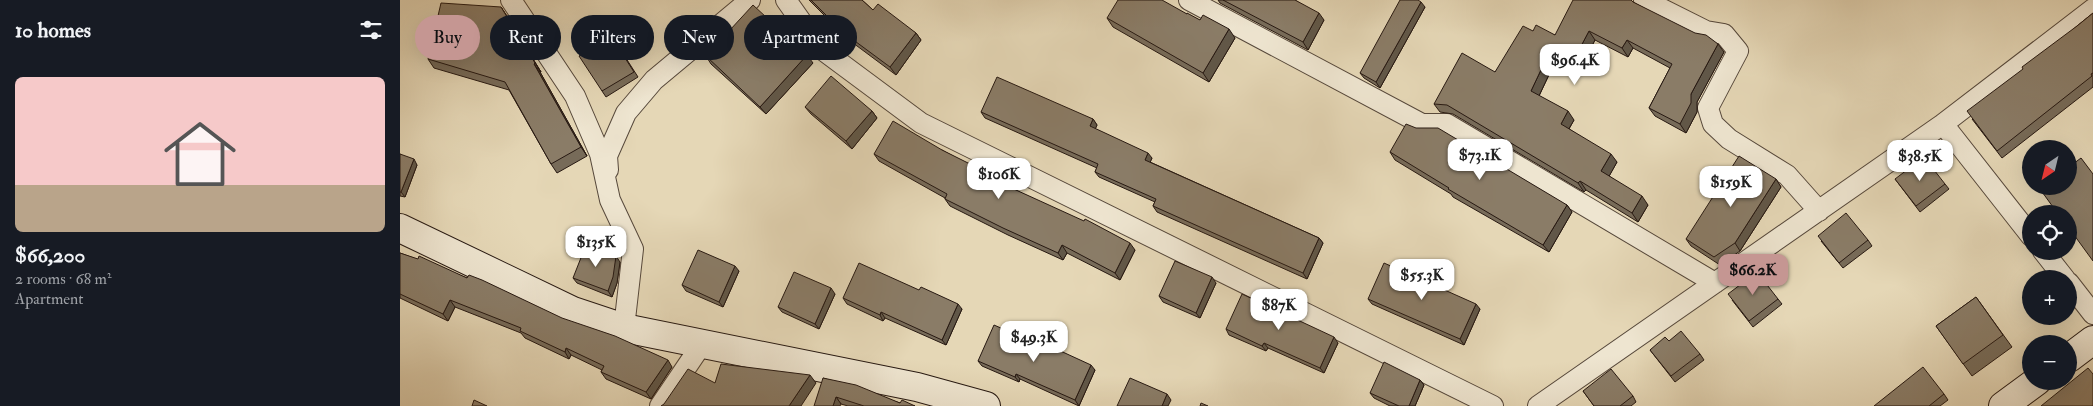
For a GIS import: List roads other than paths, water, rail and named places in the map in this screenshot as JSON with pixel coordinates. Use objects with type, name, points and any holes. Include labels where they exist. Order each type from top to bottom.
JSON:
[{"type":"main road","points":[[400,228],[573,311],[624,328],[917,387],[980,405]]},
{"type":"main road","points":[[2077,352],[2093,340]]},
{"type":"main road","points":[[2003,406],[2025,390]]},
{"type":"street","points":[[511,0],[575,96],[600,154],[610,200],[633,249],[624,328]]},
{"type":"street","points":[[610,200],[607,156],[626,113],[654,80],[750,0]]},
{"type":"street","points":[[786,0],[820,48],[921,122],[1492,406]]},
{"type":"street","points":[[1189,0],[1422,124],[1447,124],[1715,283]]},
{"type":"street","points":[[1644,0],[1706,31],[1724,34],[1729,39],[1738,51],[1708,108],[1713,124],[1729,139],[1787,176],[1819,211]]},
{"type":"street","points":[[1538,406],[1943,124],[2093,9]]},
{"type":"street","points":[[1943,124],[2022,225]]},
{"type":"street","points":[[2050,260],[2058,270]]},
{"type":"street","points":[[2077,293],[2093,314]]},
{"type":"street","points":[[660,406],[702,344]]}]
